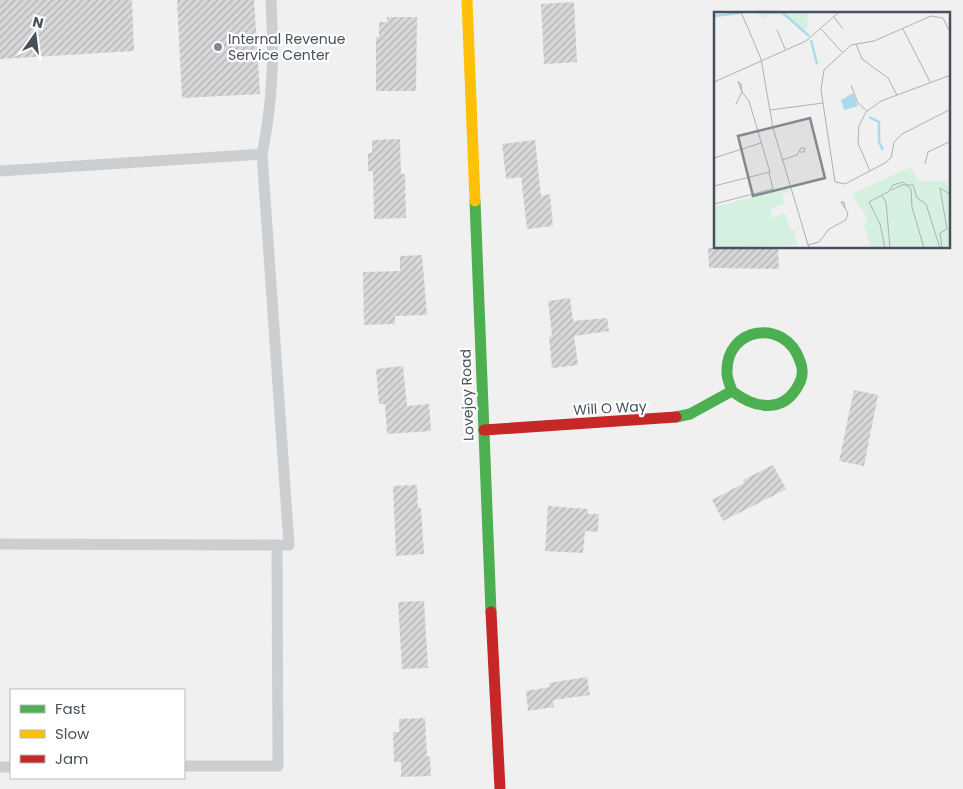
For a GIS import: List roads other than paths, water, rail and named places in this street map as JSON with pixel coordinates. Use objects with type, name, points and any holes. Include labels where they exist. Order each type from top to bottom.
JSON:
[{"type":"main road","name":"Lovejoy Road","points":[[467,0],[494,697],[500,789]]},
{"type":"main road","points":[[772,333],[787,340],[798,353],[802,368],[799,384],[795,392],[783,402],[760,408],[744,402],[732,391],[726,376],[727,360],[735,345],[748,335],[772,333]]},
{"type":"main road","name":"Will O Way","points":[[484,430],[663,419],[690,414],[732,391]]},
{"type":"lane","points":[[0,544],[289,545],[262,154],[269,121],[274,58],[271,0]]},
{"type":"lane","points":[[0,171],[262,154]]},
{"type":"lane","points":[[185,766],[278,766],[277,545]]},
{"type":"place","name":"Internal Revenue Service Center","points":[[218,47]]}]
